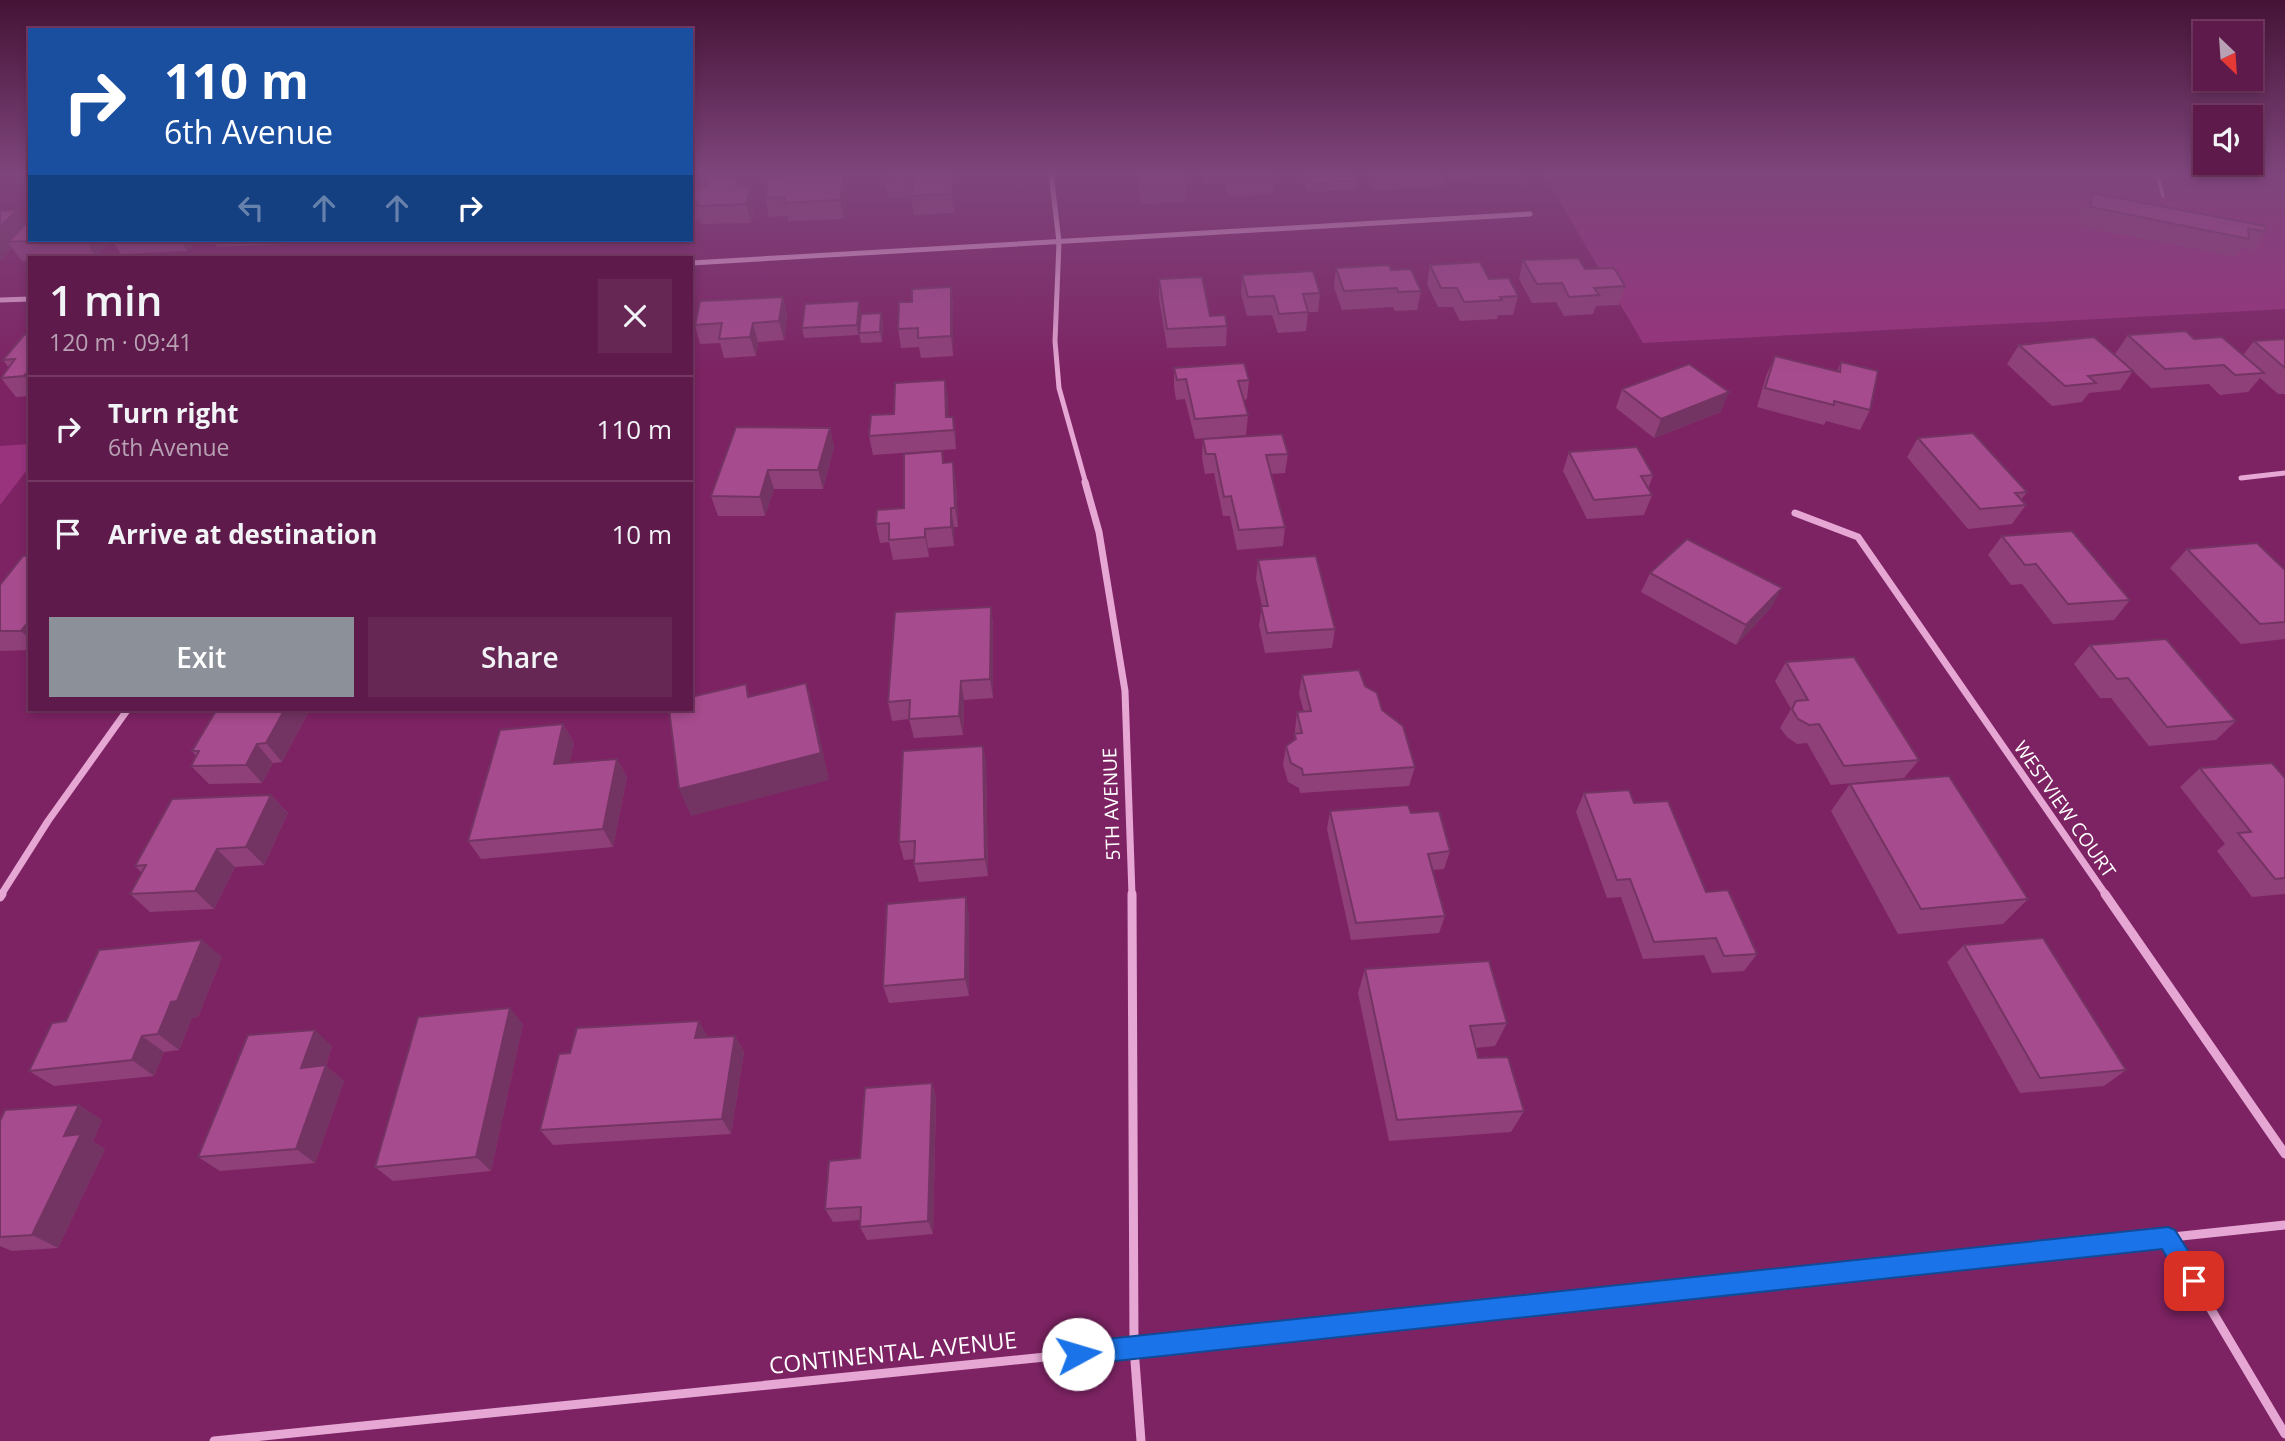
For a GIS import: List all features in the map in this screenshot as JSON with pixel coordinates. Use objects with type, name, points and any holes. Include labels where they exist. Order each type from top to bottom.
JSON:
[{"type":"street","points":[[693,262],[1088,240]]},
{"type":"street","name":"5TH AVENUE","points":[[1059,242],[1055,341],[1059,388],[1099,531],[1125,691],[1133,925],[1133,1348],[1141,1441]]},
{"type":"street","points":[[0,300],[28,299]]},
{"type":"street","points":[[2241,478],[2285,473]]},
{"type":"street","name":"WESTVIEW COURT","points":[[1795,513],[1858,537],[2285,1154]]},
{"type":"street","points":[[0,897],[48,821],[127,711]]},
{"type":"street","name":"CONTINENTAL AVENUE","points":[[214,1441],[1133,1348],[2285,1225]]},
{"type":"street","points":[[2168,1237],[2285,1434]]},
{"type":"shaded area","points":[[1583,240],[2285,240],[2285,309],[1643,343]]},
{"type":"shaded area","points":[[28,444],[28,469],[0,505],[0,446]]},
{"type":"building","points":[[1578,258],[1585,269],[1614,268],[1625,286],[1594,288],[1599,295],[1569,297],[1562,283],[1537,284],[1523,260]]},
{"type":"building","points":[[1480,262],[1489,279],[1509,278],[1518,296],[1500,297],[1502,300],[1464,302],[1457,288],[1441,288],[1430,265]]},
{"type":"building","points":[[1389,265],[1391,270],[1411,269],[1421,291],[1398,292],[1397,288],[1344,291],[1336,268]]},
{"type":"building","points":[[1313,271],[1320,293],[1303,294],[1308,312],[1279,314],[1274,296],[1248,297],[1242,275]]},
{"type":"building","points":[[1202,277],[1210,316],[1225,315],[1227,326],[1167,329],[1159,279]]},
{"type":"building","points":[[951,287],[951,336],[918,338],[918,328],[898,329],[899,302],[912,302],[912,289]]},
{"type":"building","points":[[783,297],[779,321],[753,323],[750,337],[719,339],[722,323],[695,325],[700,301]]},
{"type":"building","points":[[859,301],[857,325],[802,328],[805,304]]},
{"type":"building","points":[[881,313],[880,332],[859,333],[861,314]]},
{"type":"building","points":[[2186,331],[2194,339],[2222,337],[2264,373],[2235,375],[2224,365],[2165,369],[2128,335]]},
{"type":"building","points":[[28,334],[28,371],[24,376],[1,378],[15,359],[3,360],[24,335]]},
{"type":"building","points":[[2094,337],[2133,371],[2088,376],[2096,383],[2065,386],[2019,345]]},
{"type":"building","points":[[2285,339],[2285,368],[2254,341]]},
{"type":"building","points":[[1775,356],[1840,372],[1841,362],[1878,371],[1870,410],[1834,401],[1834,405],[1765,388]]},
{"type":"building","points":[[1244,363],[1249,380],[1238,381],[1248,415],[1195,419],[1186,379],[1177,380],[1174,368]]},
{"type":"building","points":[[1689,364],[1729,392],[1661,419],[1622,389]]},
{"type":"building","points":[[945,380],[946,417],[953,417],[954,430],[869,436],[871,415],[894,414],[895,383]]},
{"type":"building","points":[[736,427],[830,428],[818,470],[768,470],[760,497],[711,496]]},
{"type":"building","points":[[1973,433],[2027,492],[2015,493],[2026,505],[1980,509],[1918,438]]},
{"type":"building","points":[[1282,434],[1288,454],[1266,455],[1285,527],[1239,530],[1231,496],[1224,497],[1215,454],[1206,454],[1203,439]]},
{"type":"building","points":[[1637,447],[1653,475],[1641,476],[1652,495],[1594,500],[1569,452]]},
{"type":"building","points":[[942,451],[943,463],[953,462],[955,508],[951,508],[951,527],[925,529],[925,537],[889,540],[889,523],[876,524],[877,510],[904,508],[904,454]]},
{"type":"building","points":[[2072,531],[2130,600],[2068,604],[2036,564],[2025,565],[2002,536]]},
{"type":"building","points":[[1687,539],[1782,588],[1746,625],[1650,573]]},
{"type":"building","points":[[2257,543],[2285,570],[2285,622],[2260,624],[2187,549]]},
{"type":"building","points":[[23,556],[28,556],[28,622],[21,631],[0,631],[0,585]]},
{"type":"building","points":[[1316,556],[1335,629],[1267,633],[1261,606],[1268,606],[1258,560]]},
{"type":"building","points":[[991,607],[990,679],[961,681],[959,716],[909,719],[910,700],[888,702],[895,612]]},
{"type":"building","points":[[2166,639],[2236,721],[2167,727],[2128,678],[2117,679],[2090,645]]},
{"type":"building","points":[[1854,657],[1919,760],[1844,766],[1819,724],[1809,725],[1798,719],[1792,709],[1796,701],[1808,700],[1786,662]]},
{"type":"building","points":[[1359,670],[1365,686],[1377,693],[1382,710],[1403,726],[1415,767],[1303,775],[1302,769],[1291,763],[1286,746],[1296,739],[1294,734],[1302,733],[1297,712],[1311,711],[1302,675]]},
{"type":"building","points":[[806,683],[821,753],[679,789],[669,711],[693,711],[693,697],[746,684],[748,697]]},
{"type":"building","points":[[216,711],[284,711],[266,743],[257,744],[246,765],[191,766],[199,751],[192,751]]},
{"type":"building","points":[[563,724],[554,764],[617,759],[603,829],[468,841],[500,730]]},
{"type":"building","points":[[983,746],[985,859],[914,864],[915,841],[899,842],[903,751]]},
{"type":"building","points":[[2272,763],[2285,778],[2285,878],[2275,879],[2238,833],[2251,832],[2200,768]]},
{"type":"building","points":[[1949,776],[2028,899],[1921,909],[1850,784]]},
{"type":"building","points":[[1629,790],[1634,803],[1668,801],[1706,892],[1728,890],[1757,954],[1724,956],[1716,938],[1654,942],[1630,879],[1617,880],[1584,793]]},
{"type":"building","points":[[271,795],[246,847],[217,849],[195,891],[130,894],[146,865],[135,866],[172,799]]},
{"type":"building","points":[[1408,805],[1411,813],[1439,811],[1450,851],[1428,854],[1445,916],[1356,923],[1330,811]]},
{"type":"building","points":[[966,897],[965,979],[883,986],[887,904]]},
{"type":"building","points":[[2043,938],[2126,1070],[2040,1078],[1964,945]]},
{"type":"building","points":[[202,940],[177,1001],[171,1002],[158,1034],[142,1036],[132,1060],[29,1071],[52,1023],[66,1021],[99,950]]},
{"type":"building","points":[[1489,961],[1507,1023],[1470,1026],[1478,1058],[1508,1057],[1524,1111],[1397,1120],[1365,969]]},
{"type":"building","points":[[510,1008],[476,1157],[375,1167],[418,1017]]},
{"type":"building","points":[[699,1021],[695,1038],[735,1036],[722,1119],[540,1130],[559,1054],[570,1053],[577,1028]]},
{"type":"building","points":[[315,1030],[301,1068],[326,1065],[296,1149],[198,1157],[248,1035]]},
{"type":"building","points":[[932,1083],[928,1221],[860,1227],[861,1207],[825,1209],[829,1161],[860,1158],[865,1088]]},
{"type":"building","points":[[79,1105],[64,1136],[81,1134],[32,1235],[0,1237],[0,1121],[5,1110]]},
{"type":"route","points":[[1078,1354],[2168,1237],[2194,1281]]}]
